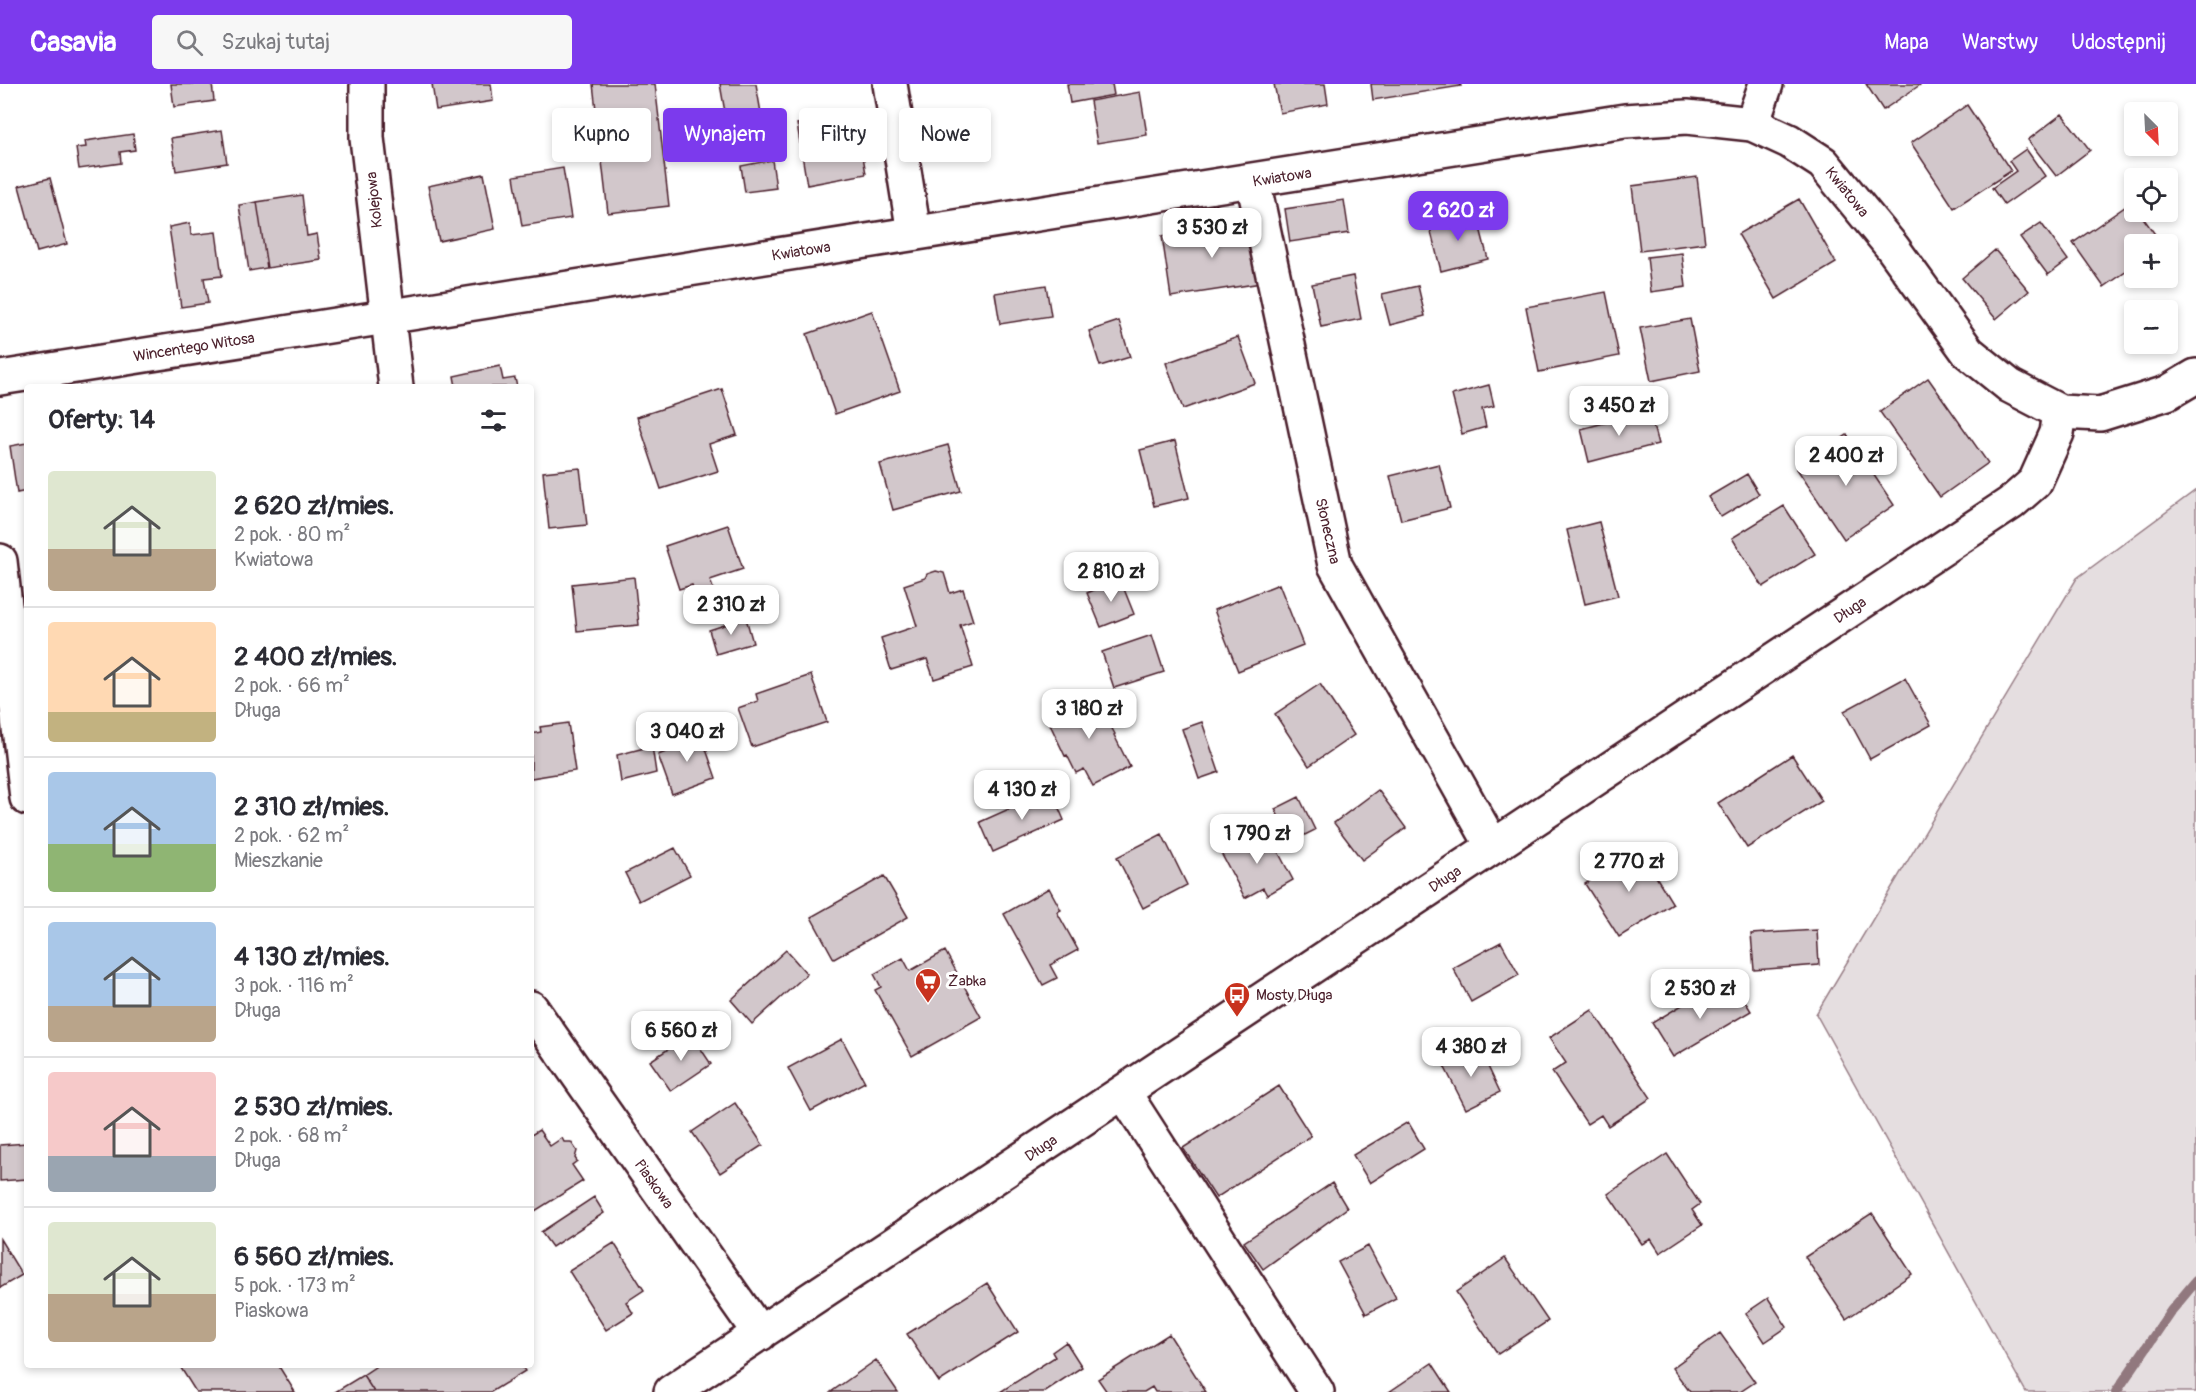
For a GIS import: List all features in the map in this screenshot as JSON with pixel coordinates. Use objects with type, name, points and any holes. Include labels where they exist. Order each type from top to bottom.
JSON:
[{"type":"street","name":"Kolejowa","points":[[367,84],[367,138],[387,316]]},
{"type":"street","points":[[890,84],[914,233]]},
{"type":"street","points":[[1752,124],[1766,84]]},
{"type":"street","name":"Kwiatowa","points":[[387,316],[1625,121],[1687,117],[1752,124],[1789,141],[1823,163],[1892,247],[1968,352],[2010,386],[2060,412]]},
{"type":"street","name":"Słoneczna","points":[[1253,181],[1335,565],[1493,847]]},
{"type":"street","name":"Wincentego Witosa","points":[[0,378],[387,316]]},
{"type":"street","points":[[387,316],[396,384]]},
{"type":"street","points":[[2060,412],[2100,414],[2167,393],[2196,376]]},
{"type":"street","name":"Długa","points":[[671,1392],[2011,503],[2035,482],[2057,433],[2060,412]]},
{"type":"street","points":[[0,561],[24,772]]},
{"type":"street","name":"Piaskowa","points":[[537,1029],[760,1334]]},
{"type":"street","points":[[1124,1093],[1317,1392]]},
{"type":"shaded area","points":[[2196,490],[2196,1392],[2026,1392],[1816,1014],[2077,578]]},
{"type":"building","points":[[171,84],[212,84],[214,101],[174,107]]},
{"type":"building","points":[[432,84],[491,84],[493,101],[436,110]]},
{"type":"building","points":[[593,84],[655,84],[669,206],[608,213],[602,162],[651,162],[651,108],[596,108]]},
{"type":"building","points":[[720,84],[756,84],[760,108],[724,108]]},
{"type":"building","points":[[1067,84],[1112,84],[1114,95],[1070,103]]},
{"type":"building","points":[[1274,84],[1325,84],[1328,104],[1280,113]]},
{"type":"building","points":[[1371,84],[1460,84],[1461,86],[1373,100]]},
{"type":"building","points":[[1866,84],[1919,84],[1920,85],[1883,110]]},
{"type":"building","points":[[1140,92],[1147,135],[1097,143],[1090,101]]},
{"type":"building","points":[[1967,105],[2011,171],[1954,208],[1911,143]]},
{"type":"building","points":[[2062,114],[2090,150],[2056,176],[2028,140]]},
{"type":"building","points":[[222,130],[227,163],[176,171],[171,138]]},
{"type":"building","points":[[133,134],[135,150],[120,152],[121,163],[79,169],[76,148],[86,147],[85,141]]},
{"type":"building","points":[[2026,149],[2045,176],[2004,205],[1992,188],[2016,171],[2009,161]]},
{"type":"building","points":[[772,162],[776,188],[745,192],[741,166]]},
{"type":"building","points":[[803,162],[864,162],[866,174],[807,185]]},
{"type":"building","points":[[563,168],[571,218],[522,226],[514,176]]},
{"type":"building","points":[[484,174],[495,229],[439,241],[428,186]]},
{"type":"building","points":[[1697,177],[1705,243],[1640,251],[1632,186]]},
{"type":"building","points":[[50,178],[67,244],[37,252],[19,186]]},
{"type":"building","points":[[302,195],[307,236],[317,234],[321,260],[267,268],[257,202]]},
{"type":"building","points":[[1799,199],[1836,263],[1776,299],[1738,234]]},
{"type":"building","points":[[1344,200],[1349,233],[1290,242],[1285,209]]},
{"type":"building","points":[[257,202],[267,268],[249,271],[239,205]]},
{"type":"building","points":[[2124,208],[2124,222],[2146,222],[2155,234],[2124,234],[2124,273],[2104,287],[2073,243]]},
{"type":"building","points":[[1476,212],[1488,259],[1441,271],[1429,224]]},
{"type":"building","points":[[1252,222],[1261,283],[1171,297],[1162,236]]},
{"type":"building","points":[[190,223],[191,235],[216,232],[222,276],[204,278],[208,303],[181,307],[169,227]]},
{"type":"building","points":[[2041,223],[2068,260],[2048,275],[2020,237]]},
{"type":"building","points":[[1995,250],[2029,291],[1996,319],[1962,278]]},
{"type":"building","points":[[1682,253],[1686,287],[1651,292],[1647,257]]},
{"type":"building","points":[[1353,276],[1361,319],[1321,327],[1312,284]]},
{"type":"building","points":[[1046,285],[1051,316],[1000,324],[995,293]]},
{"type":"building","points":[[1418,286],[1425,316],[1390,325],[1382,294]]},
{"type":"building","points":[[1606,292],[1619,356],[1539,372],[1526,307]]},
{"type":"building","points":[[872,311],[900,391],[835,414],[807,334]]},
{"type":"building","points":[[1690,319],[1700,371],[1651,381],[1640,328]]},
{"type":"building","points":[[1119,321],[1130,357],[1100,366],[1089,331]]},
{"type":"building","points":[[1238,337],[1255,383],[1183,409],[1166,363]]},
{"type":"building","points":[[500,366],[503,380],[515,378],[516,384],[455,384],[454,376]]},
{"type":"building","points":[[1928,378],[1988,463],[1940,497],[1880,412]]},
{"type":"building","points":[[1489,385],[1494,406],[1482,409],[1486,427],[1462,434],[1452,395]]},
{"type":"building","points":[[722,389],[737,435],[709,444],[718,471],[661,489],[637,417]]},
{"type":"building","points":[[1649,411],[1658,444],[1589,462],[1581,429]]},
{"type":"building","points":[[1847,435],[1894,505],[1844,539],[1797,469]]},
{"type":"building","points":[[1175,441],[1189,498],[1154,506],[1140,450]]},
{"type":"building","points":[[24,444],[24,492],[17,493],[10,446]]},
{"type":"building","points":[[948,445],[961,491],[893,510],[880,464]]},
{"type":"building","points":[[1439,464],[1450,508],[1401,520],[1390,476]]},
{"type":"building","points":[[580,468],[587,525],[549,529],[543,472]]},
{"type":"building","points":[[1747,474],[1759,494],[1721,517],[1708,497]]},
{"type":"building","points":[[1784,506],[1815,554],[1763,587],[1732,538]]},
{"type":"building","points":[[1599,522],[1618,596],[1585,604],[1567,530]]},
{"type":"building","points":[[728,525],[743,569],[710,580],[716,596],[698,602],[692,585],[679,589],[665,546]]},
{"type":"building","points":[[936,571],[944,573],[950,593],[963,589],[973,621],[960,625],[973,667],[934,679],[927,659],[891,670],[881,638],[917,626],[904,585],[925,578],[927,574]]},
{"type":"building","points":[[634,577],[639,625],[577,631],[572,584]]},
{"type":"building","points":[[1120,579],[1134,614],[1101,627],[1087,593]]},
{"type":"building","points":[[1279,584],[1303,645],[1238,671],[1214,610]]},
{"type":"building","points":[[746,618],[753,643],[716,654],[709,630]]},
{"type":"building","points":[[1152,635],[1164,672],[1114,688],[1102,652]]},
{"type":"building","points":[[811,675],[827,722],[752,747],[738,708],[758,701],[756,694]]},
{"type":"building","points":[[1905,678],[1931,725],[1870,759],[1844,711]]},
{"type":"building","points":[[1320,684],[1354,735],[1309,766],[1275,714]]},
{"type":"building","points":[[1093,694],[1130,767],[1093,786],[1084,769],[1076,773],[1067,755],[1065,756],[1047,718]]},
{"type":"building","points":[[1202,722],[1219,772],[1199,779],[1182,729]]},
{"type":"building","points":[[568,723],[575,771],[534,778],[534,733],[541,732],[540,727]]},
{"type":"building","points":[[699,729],[716,778],[672,794],[658,755],[676,748],[673,738]]},
{"type":"building","points":[[652,746],[656,773],[621,782],[617,755]]},
{"type":"building","points":[[1792,755],[1822,801],[1747,848],[1718,803]]},
{"type":"building","points":[[1051,790],[1064,820],[993,852],[980,822]]},
{"type":"building","points":[[1378,790],[1406,828],[1362,860],[1334,823]]},
{"type":"building","points":[[1299,797],[1315,830],[1291,842],[1275,809]]},
{"type":"building","points":[[1266,829],[1293,880],[1267,895],[1263,888],[1245,898],[1221,853]]},
{"type":"building","points":[[1162,834],[1187,885],[1143,908],[1117,857]]},
{"type":"building","points":[[675,848],[690,875],[639,901],[625,873]]},
{"type":"building","points":[[1639,849],[1673,904],[1619,937],[1585,884]]},
{"type":"building","points":[[884,876],[908,917],[834,959],[811,917]]},
{"type":"building","points":[[1049,888],[1061,910],[1057,912],[1078,950],[1050,965],[1057,978],[1043,985],[1004,914]]},
{"type":"building","points":[[1817,930],[1819,965],[1754,970],[1751,934]]},
{"type":"building","points":[[1501,942],[1519,975],[1471,1002],[1453,968]]},
{"type":"building","points":[[786,950],[807,974],[752,1024],[731,1000]]},
{"type":"building","name":"Żabka","points":[[945,951],[981,1017],[912,1056],[875,990],[881,987],[874,974],[903,958],[910,971]]},
{"type":"building","points":[[1736,987],[1751,1011],[1673,1057],[1652,1023],[1707,990],[1714,1000]]},
{"type":"building","points":[[1592,1010],[1651,1098],[1608,1126],[1601,1115],[1587,1124],[1552,1072],[1566,1063],[1549,1038]]},
{"type":"building","points":[[691,1034],[711,1064],[671,1091],[650,1061]]},
{"type":"building","points":[[842,1039],[865,1082],[811,1111],[788,1068]]},
{"type":"building","points":[[1467,1052],[1484,1058],[1500,1092],[1466,1109],[1442,1062]]},
{"type":"building","points":[[1279,1086],[1311,1136],[1216,1198],[1183,1148]]},
{"type":"building","points":[[735,1103],[763,1145],[720,1173],[692,1132]]},
{"type":"building","points":[[1408,1122],[1424,1149],[1370,1183],[1353,1155]]},
{"type":"building","points":[[539,1130],[550,1146],[562,1138],[564,1142],[571,1142],[577,1151],[575,1158],[577,1161],[572,1165],[583,1181],[535,1211],[534,1209],[534,1133]]},
{"type":"building","points":[[24,1143],[24,1179],[0,1181],[0,1145]]},
{"type":"building","points":[[1667,1154],[1700,1204],[1692,1210],[1702,1225],[1660,1253],[1651,1239],[1642,1244],[1608,1194]]},
{"type":"building","points":[[1332,1183],[1347,1208],[1263,1269],[1244,1242]]},
{"type":"building","points":[[594,1197],[604,1213],[552,1247],[541,1232]]},
{"type":"building","points":[[1872,1213],[1912,1274],[1846,1319],[1805,1257]]},
{"type":"building","points":[[0,1239],[22,1275],[0,1288]]},
{"type":"building","points":[[614,1243],[644,1290],[626,1302],[633,1313],[606,1330],[569,1271]]},
{"type":"building","points":[[1368,1246],[1396,1298],[1366,1314],[1338,1262]]},
{"type":"building","points":[[1505,1258],[1548,1321],[1498,1354],[1456,1292]]},
{"type":"building","points":[[987,1283],[1018,1332],[939,1382],[907,1334]]},
{"type":"building","points":[[1768,1298],[1787,1327],[1765,1342],[1746,1313]]},
{"type":"building","points":[[1720,1333],[1755,1382],[1740,1392],[1690,1392],[1672,1368]]},
{"type":"building","points":[[1169,1334],[1206,1392],[1155,1392],[1152,1387],[1144,1392],[1107,1392],[1098,1379]]},
{"type":"building","points":[[1066,1342],[1082,1367],[1044,1392],[1000,1392],[1055,1357],[1052,1352]]},
{"type":"building","points":[[876,1360],[898,1392],[831,1392]]},
{"type":"building","points":[[1432,1363],[1451,1392],[1389,1392]]},
{"type":"building","points":[[181,1368],[280,1368],[295,1392],[196,1392]]},
{"type":"building","points":[[374,1368],[523,1368],[525,1371],[491,1392],[374,1392],[363,1375]]},
{"type":"building","points":[[363,1375],[374,1392],[335,1392]]},
{"type":"waterway","points":[[2116,1392],[2171,1311],[2196,1281]]},
{"type":"place","name":"Żabka","points":[[928,1004]]},
{"type":"place","name":"Mosty Długa","points":[[1237,1018]]}]
